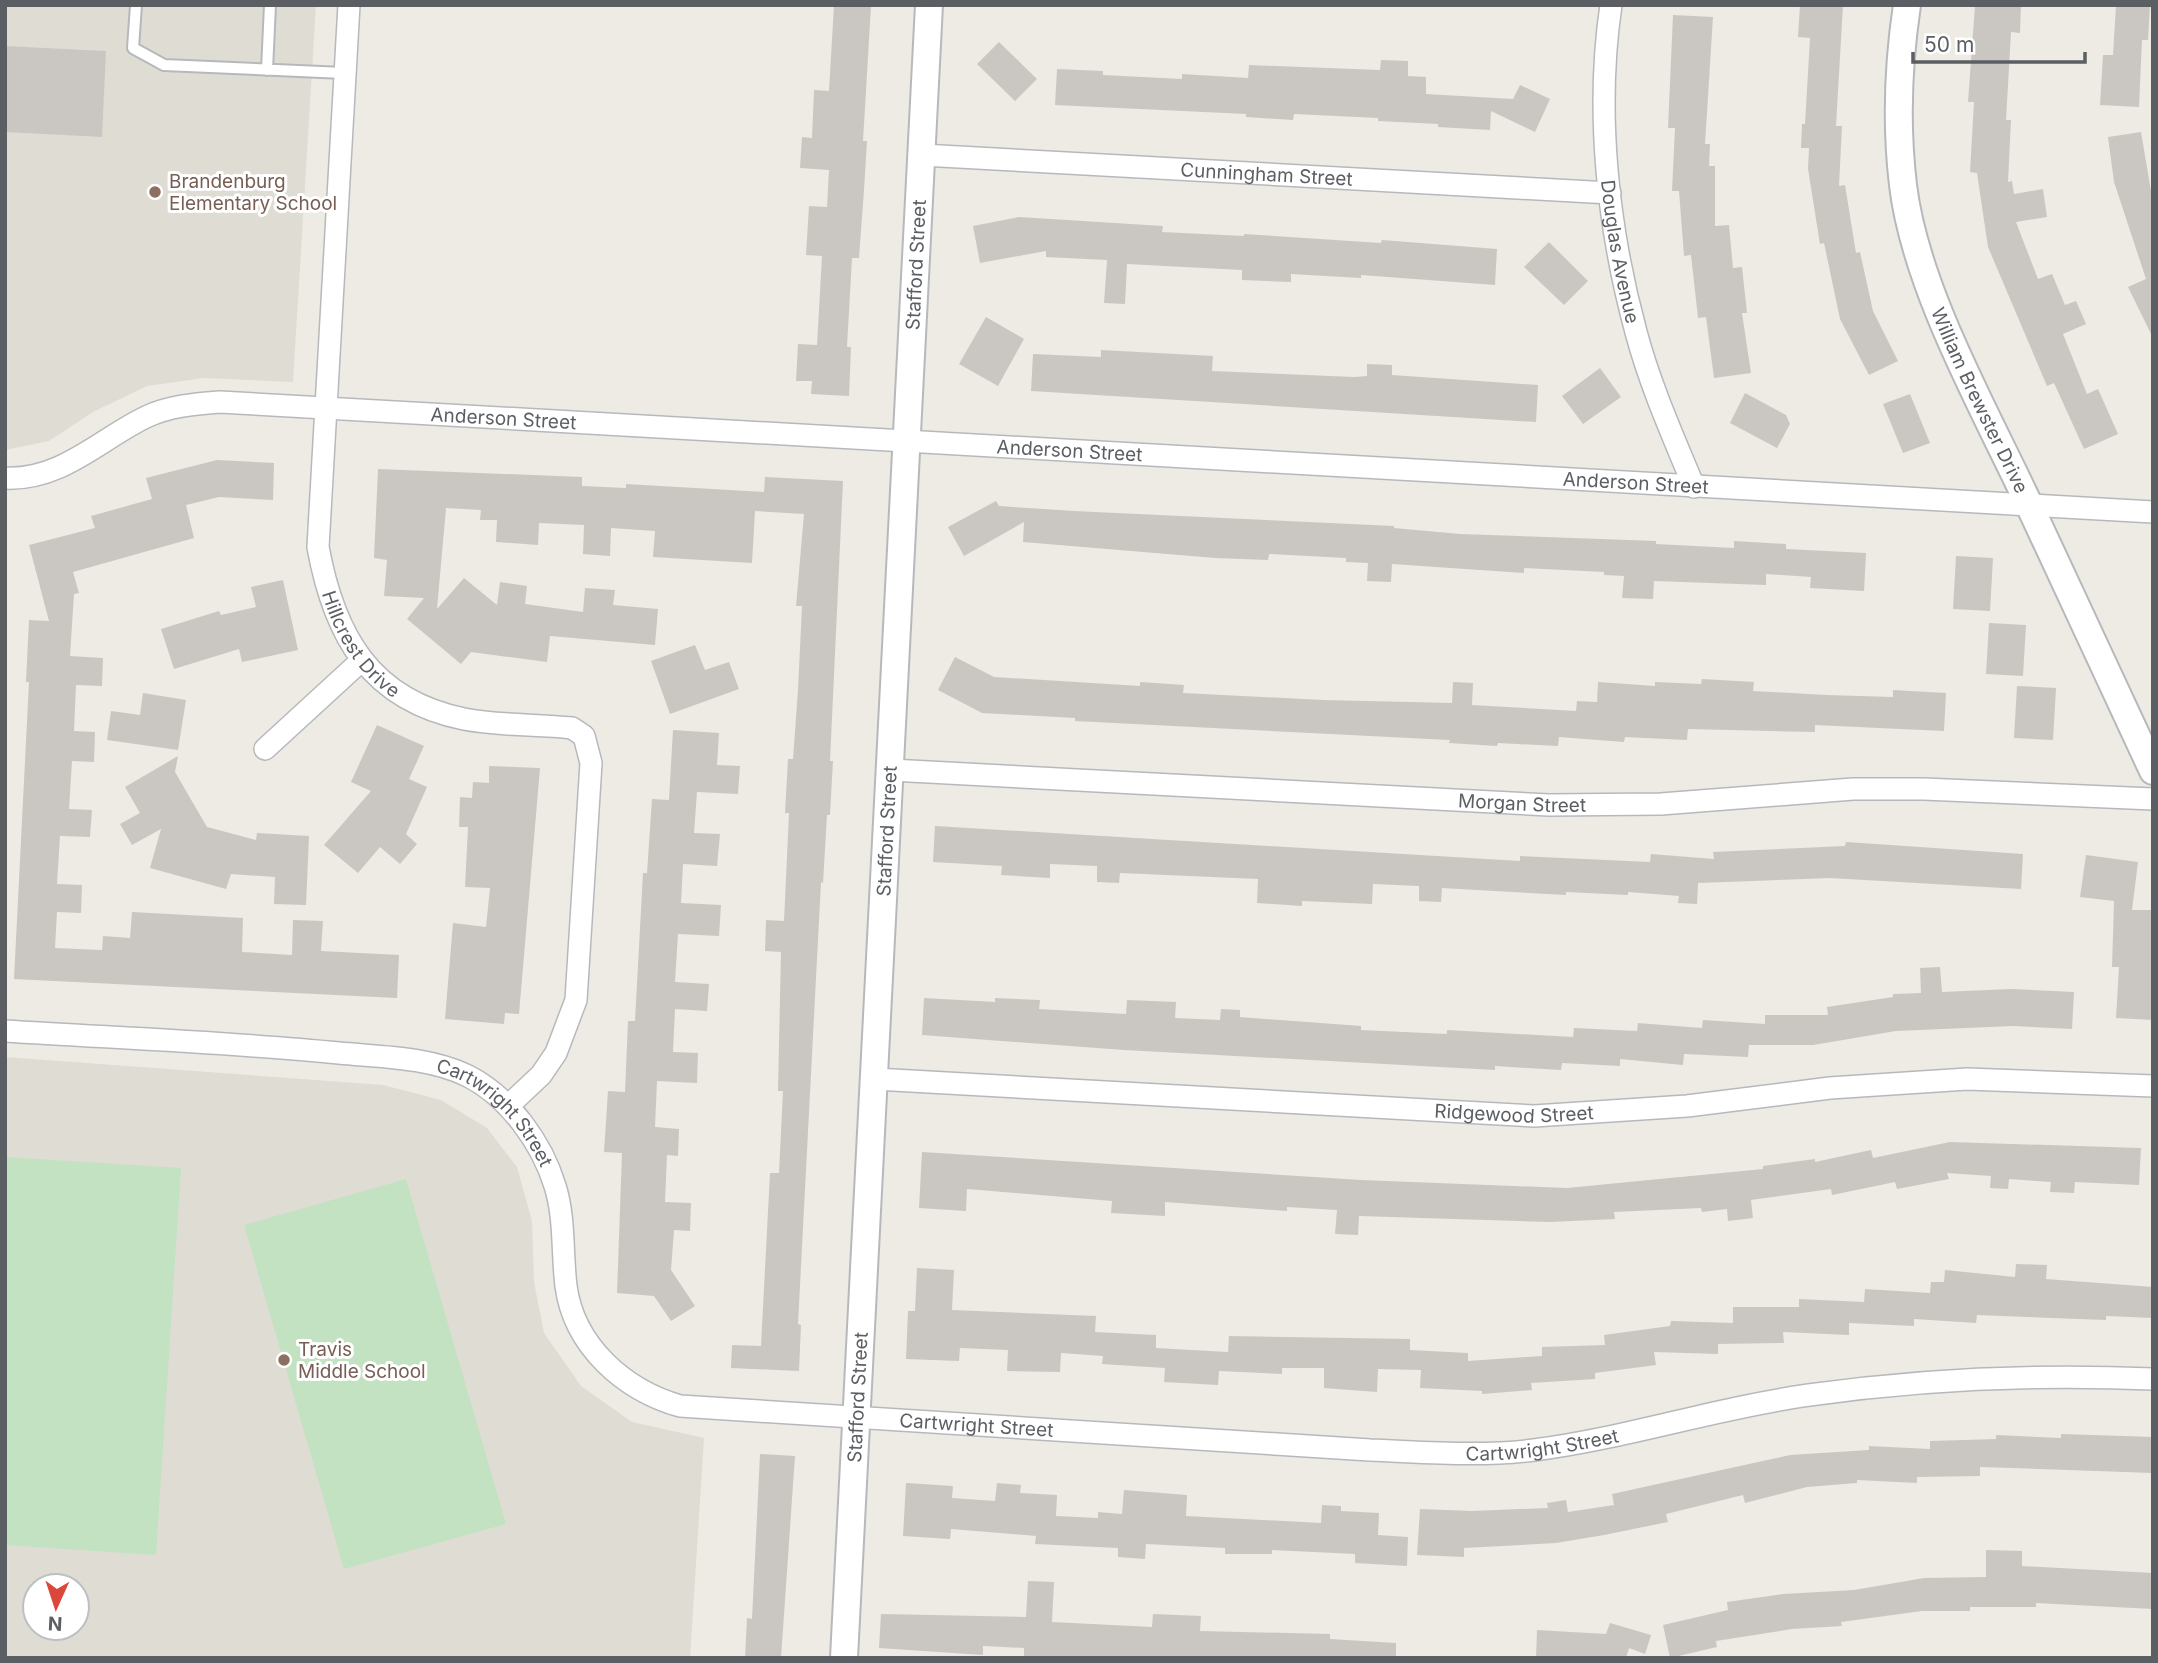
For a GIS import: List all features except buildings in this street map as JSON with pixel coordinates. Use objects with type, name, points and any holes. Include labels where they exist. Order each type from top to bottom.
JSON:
[{"type":"street","name":"Hillcrest Drive","points":[[349,5],[318,547],[329,601],[344,633],[362,660],[377,677],[409,699],[464,719],[572,728],[584,736],[591,764],[576,1000],[556,1053],[541,1075],[508,1106]]},
{"type":"street","name":"Stafford Street","points":[[844,1658],[909,444],[929,5]]},
{"type":"street","name":"Douglas Avenue","points":[[1611,5],[1604,98],[1609,193],[1636,332],[1663,411],[1694,487]]},
{"type":"street","name":"William Brewster Drive","points":[[1907,5],[1899,68],[1900,136],[1903,187],[1916,243],[1941,314],[2153,771]]},
{"type":"street","name":"Cunningham Street","points":[[922,155],[1609,193]]},
{"type":"street","name":"Anderson Street","points":[[5,478],[32,476],[55,469],[75,461],[148,416],[193,404],[324,409],[2153,512]]},
{"type":"street","points":[[265,749],[362,660]]},
{"type":"street","name":"Morgan Street","points":[[891,770],[1549,805],[1661,804],[1853,789],[1924,789],[2153,799]]},
{"type":"street","name":"Cartwright Street","points":[[5,1031],[295,1048],[414,1060],[469,1077],[508,1106],[541,1152],[556,1187],[566,1289],[572,1310],[589,1343],[607,1366],[657,1399],[680,1406],[1370,1450],[1479,1454],[1533,1450],[1807,1395],[1903,1384],[2026,1377],[2153,1378]]},
{"type":"street","name":"Ridgewood Street","points":[[875,1079],[1535,1116],[1687,1106],[1830,1088],[1967,1079],[2153,1086]]},
{"type":"lane","points":[[136,5],[133,48],[164,65],[344,73]]},
{"type":"lane","points":[[267,70],[270,5]]},
{"type":"shaded area","name":"Brandenburg Elementary School","points":[[5,5],[316,5],[293,382],[204,378],[147,386],[93,412],[49,441],[5,450]]},
{"type":"shaded area","name":"Travis Middle School","points":[[5,1057],[383,1085],[441,1100],[487,1128],[517,1167],[532,1221],[534,1282],[544,1333],[581,1386],[632,1422],[704,1438],[690,1658],[5,1658]]},
{"type":"green space","points":[[5,1157],[181,1168],[156,1555],[5,1545]]},
{"type":"green space","points":[[406,1179],[506,1524],[344,1569],[244,1225]]},
{"type":"place","name":"Brandenburg Elementary School","points":[[155,192]]},
{"type":"place","name":"Travis Middle School","points":[[284,1360]]}]
